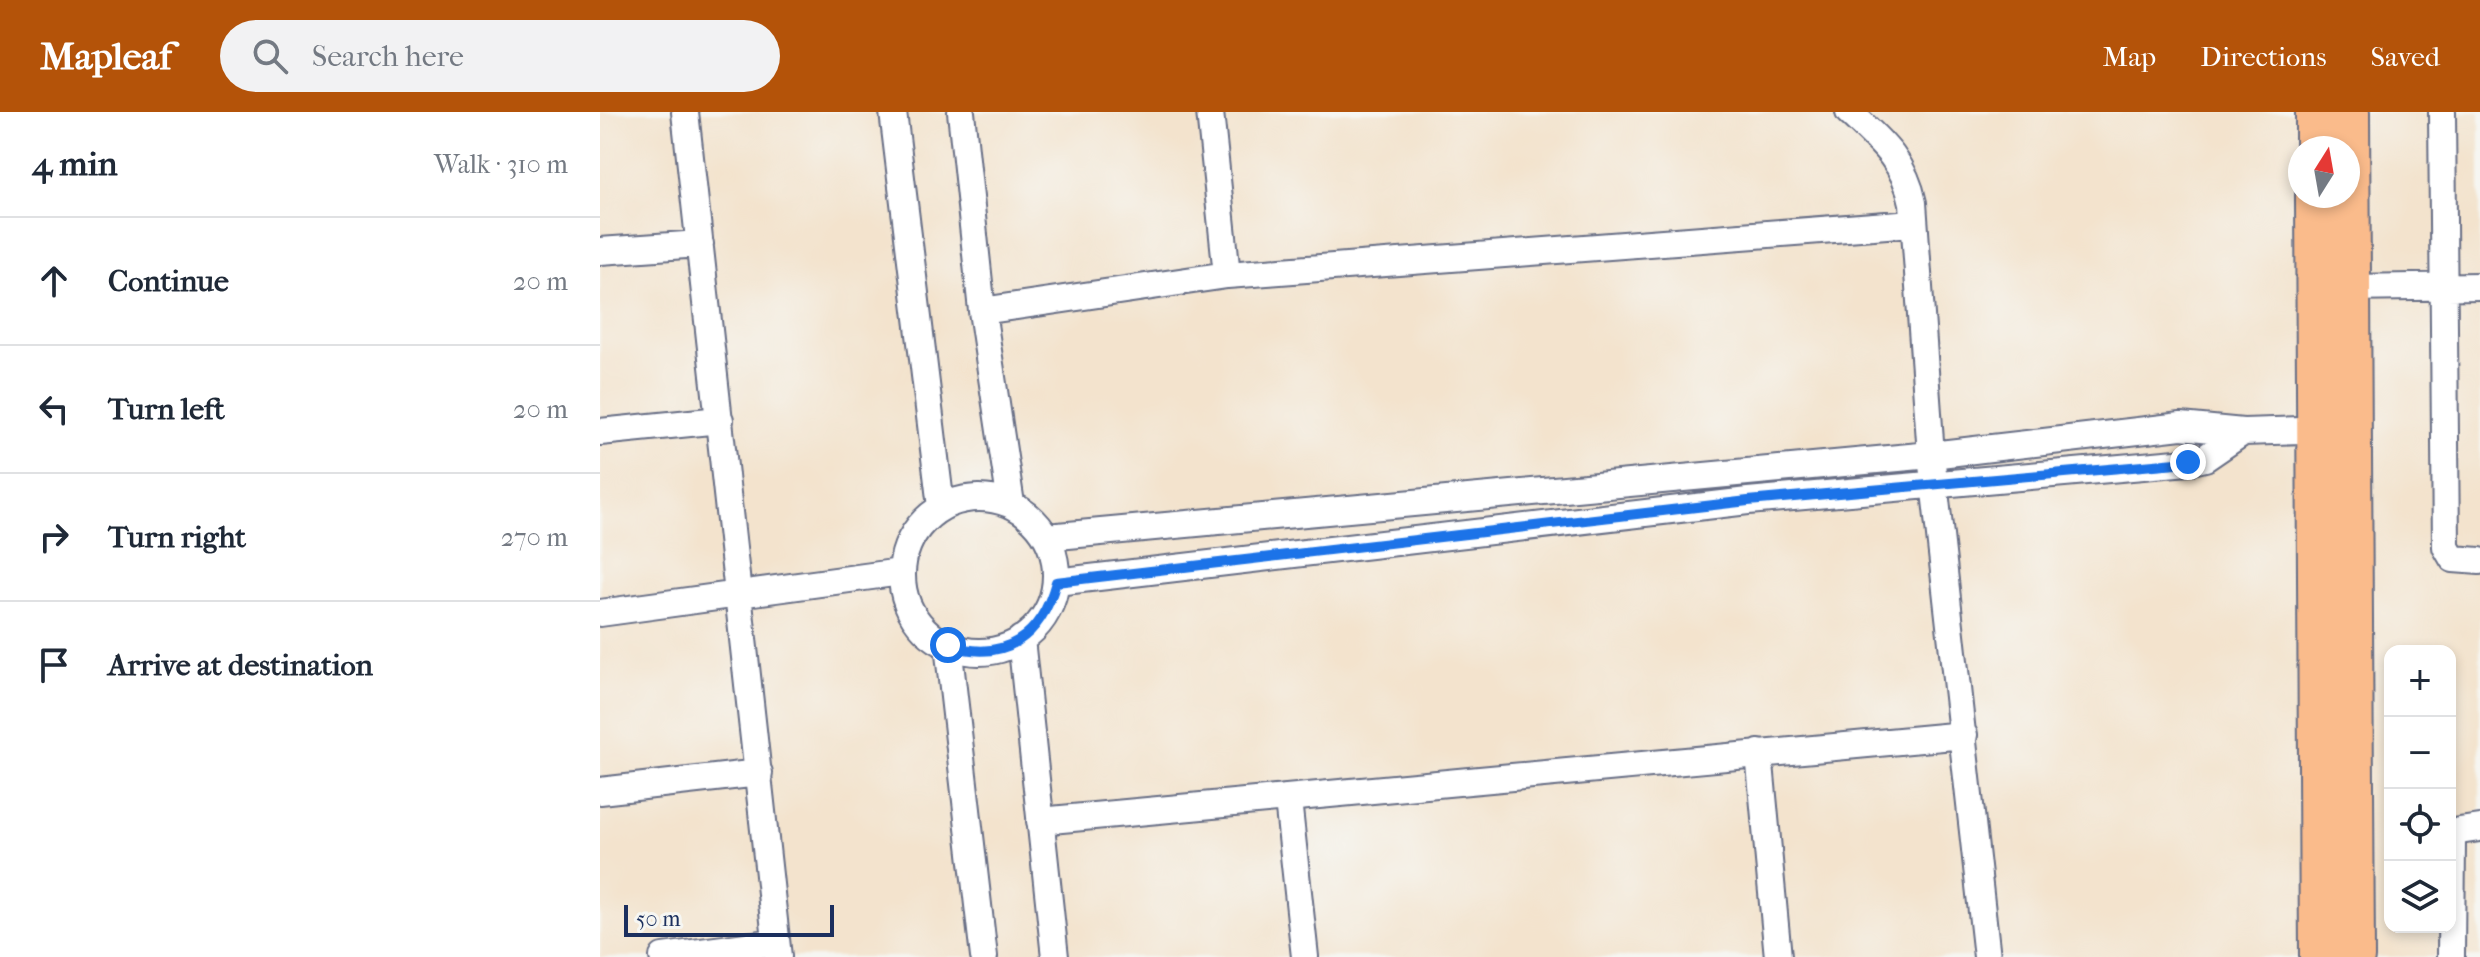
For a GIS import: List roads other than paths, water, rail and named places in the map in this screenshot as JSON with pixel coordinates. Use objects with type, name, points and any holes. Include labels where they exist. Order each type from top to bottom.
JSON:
[{"type":"highway","points":[[2317,112],[2317,136]]},
{"type":"highway","points":[[2321,957],[2334,429],[2348,288],[2348,112]]},
{"type":"highway","points":[[2318,208],[2334,429],[2353,957]]},
{"type":"street","points":[[663,957],[777,950],[741,596],[685,112]]},
{"type":"street","points":[[893,112],[941,507]]},
{"type":"street","points":[[961,112],[982,311],[1011,504]]},
{"type":"street","points":[[1210,112],[1227,275]]},
{"type":"street","points":[[1849,112],[1898,160],[1909,181],[1931,455],[1987,957]]},
{"type":"street","points":[[2442,112],[2446,547],[2453,559],[2480,561]]},
{"type":"street","points":[[982,311],[1227,275],[1913,223]]},
{"type":"street","points":[[600,251],[700,244]]},
{"type":"street","points":[[2348,288],[2480,286]]},
{"type":"street","points":[[600,432],[720,420]]},
{"type":"street","points":[[1047,537],[1931,455],[2181,426],[2243,432],[2334,429]]},
{"type":"street","points":[[1056,582],[1748,501],[2188,462],[2205,458],[2243,432]]},
{"type":"street","points":[[988,498],[1011,504],[1032,518],[1047,537],[1055,560],[1056,582],[1049,608],[1021,639],[987,651],[948,645],[917,621],[905,598],[901,572],[907,546],[920,524],[941,507],[963,499],[988,498]]},
{"type":"street","points":[[600,613],[901,572]]},
{"type":"street","points":[[1021,639],[1055,957]]},
{"type":"street","points":[[948,645],[984,957]]},
{"type":"street","points":[[1040,821],[1964,735]]},
{"type":"street","points":[[1759,753],[1778,957]]},
{"type":"street","points":[[600,791],[759,773]]},
{"type":"street","points":[[1288,800],[1305,957]]},
{"type":"street","points":[[2451,957],[2452,839],[2459,831],[2480,828]]}]
